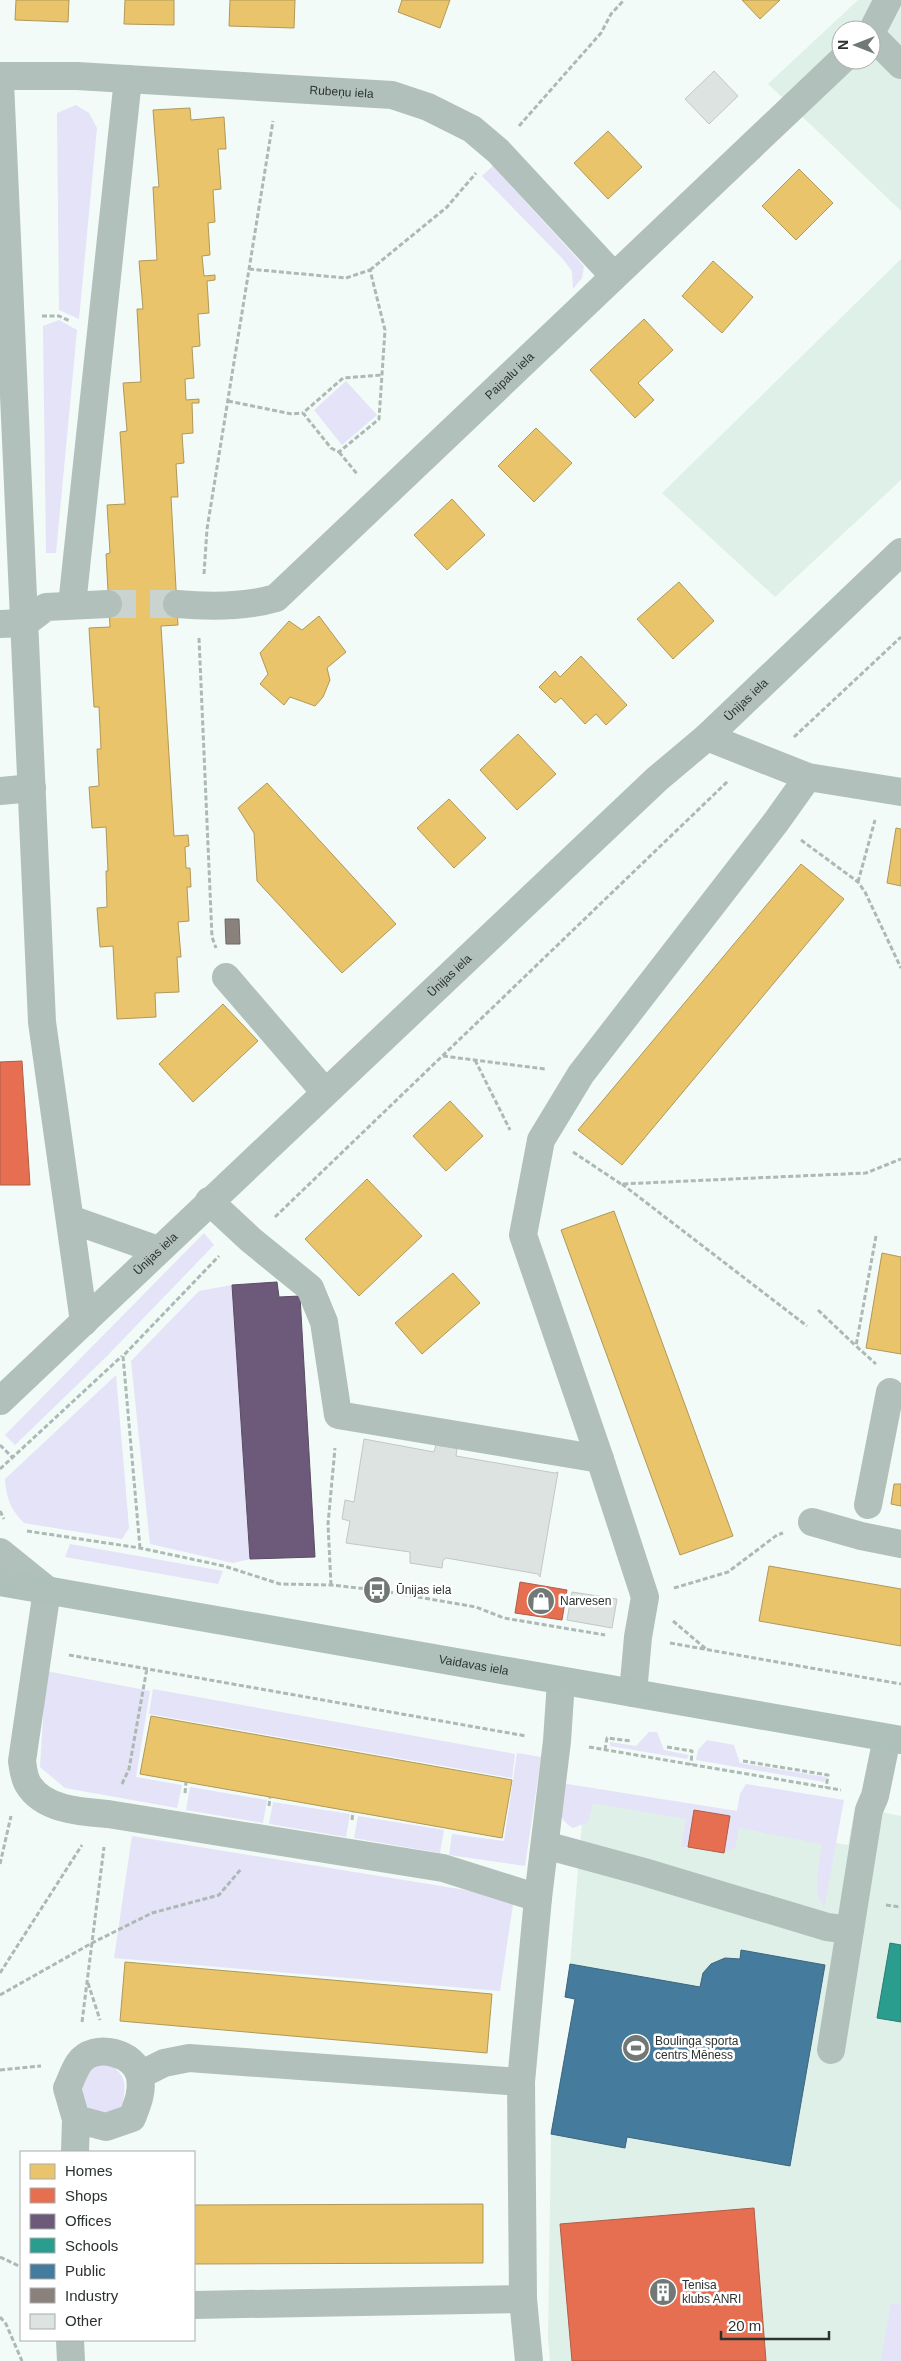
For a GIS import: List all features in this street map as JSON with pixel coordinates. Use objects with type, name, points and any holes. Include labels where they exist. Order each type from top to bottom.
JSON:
[{"type":"main road","name":"Vaidavas iela","points":[[0,1582],[894,1739]]},
{"type":"street","points":[[878,20],[888,0]]},
{"type":"street","points":[[881,44],[901,65]]},
{"type":"street","name":"Paipalu iela","points":[[197,605],[260,603],[276,598],[831,70]]},
{"type":"street","name":"Rubeņu iela","points":[[0,76],[77,76],[392,94],[428,107],[472,129],[498,151],[614,276]]},
{"type":"street","points":[[72,605],[128,79]]},
{"type":"street","points":[[0,82],[11,317],[12,624],[32,788],[42,1022],[84,1322]]},
{"type":"street","name":"Ūnijas iela","points":[[0,1401],[656,779],[707,737],[901,552]]},
{"type":"street","points":[[12,624],[46,607],[108,604]]},
{"type":"street","points":[[707,737],[808,777],[892,791]]},
{"type":"street","points":[[633,1693],[638,1637],[645,1597],[523,1235],[541,1140],[581,1074],[776,822],[808,777]]},
{"type":"street","points":[[0,791],[32,788]]},
{"type":"street","points":[[226,977],[325,1092]]},
{"type":"street","points":[[210,1201],[251,1240],[310,1288],[324,1322],[338,1415],[600,1459]]},
{"type":"street","points":[[70,1219],[158,1250]]},
{"type":"street","points":[[868,1506],[890,1392]]},
{"type":"street","points":[[812,1522],[862,1536],[901,1544]]},
{"type":"street","name":"Vaidavas iela","points":[[0,1552],[47,1590]]},
{"type":"street","points":[[47,1590],[22,1761],[27,1784],[41,1798],[71,1810],[108,1814],[443,1868],[538,1898]]},
{"type":"street","points":[[529,2361],[523,2299],[521,2082],[538,1898],[557,1742],[561,1681]]},
{"type":"street","points":[[831,2050],[869,1810],[894,1739]]},
{"type":"street","points":[[545,1845],[644,1872],[827,1927],[850,1930]]},
{"type":"street","points":[[75,2151],[76,2119],[67,2088],[79,2062],[92,2054],[111,2052],[127,2058],[140,2076],[140,2096],[132,2118],[106,2127],[76,2119]]},
{"type":"street","points":[[140,2076],[164,2063],[189,2058],[521,2082]]},
{"type":"street","points":[[195,2305],[523,2299]]},
{"type":"street","points":[[70,2341],[71,2361]]},
{"type":"path","points":[[498,151],[601,32],[611,14],[624,0]]},
{"type":"path","points":[[226,977],[212,937],[197,605],[227,401],[274,116]]},
{"type":"path","points":[[468,170],[480,184]]},
{"type":"path","points":[[249,268],[346,278],[370,270],[447,207],[474,176]]},
{"type":"path","points":[[339,452],[379,419],[385,330],[370,270]]},
{"type":"path","points":[[11,317],[59,316],[79,325],[101,330]]},
{"type":"path","points":[[227,401],[292,414],[303,414],[343,378],[382,375]]},
{"type":"path","points":[[303,414],[331,448],[339,452],[362,480]]},
{"type":"path","points":[[0,1469],[123,1356],[220,1256],[251,1240],[756,755],[788,744],[901,637]]},
{"type":"path","points":[[858,882],[892,791]]},
{"type":"path","points":[[776,822],[858,882],[865,892],[901,968]]},
{"type":"path","points":[[442,1056],[581,1074]]},
{"type":"path","points":[[475,1060],[517,1144],[535,1174]]},
{"type":"path","points":[[545,1134],[621,1184],[806,1326]]},
{"type":"path","points":[[621,1184],[866,1173],[901,1159]]},
{"type":"path","points":[[856,1346],[876,1236]]},
{"type":"path","points":[[818,1310],[877,1365]]},
{"type":"path","points":[[123,1356],[140,1548]]},
{"type":"path","points":[[331,1585],[328,1524],[338,1415]]},
{"type":"path","points":[[0,1445],[12,1458]]},
{"type":"path","points":[[0,1511],[2,1518],[8,1522]]},
{"type":"path","points":[[645,1597],[728,1572],[777,1535],[812,1522]]},
{"type":"path","points":[[21,1530],[140,1548],[224,1566],[280,1584],[331,1585],[377,1590],[476,1607],[504,1618],[603,1634],[638,1637],[901,1684]]},
{"type":"path","points":[[37,1649],[557,1742],[875,1796]]},
{"type":"path","points":[[0,1972],[75,1853],[108,1814],[129,1769],[147,1668]]},
{"type":"path","points":[[605,1750],[608,1738],[631,1742]]},
{"type":"path","points":[[667,1747],[692,1751],[691,1765]]},
{"type":"path","points":[[742,1761],[828,1775],[826,1788]]},
{"type":"path","points":[[0,1864],[11,1816],[27,1784]]},
{"type":"path","points":[[79,2062],[82,2022],[108,1814]]},
{"type":"path","points":[[0,1996],[92,1943],[152,1913],[219,1895],[264,1839]]},
{"type":"path","points":[[0,2257],[20,2267]]},
{"type":"path","points":[[0,2317],[6,2324],[22,2361]]},
{"type":"shaded area","points":[[858,0],[901,0],[901,211],[768,84],[831,25],[831,70],[881,70],[881,20],[837,20]]},
{"type":"shaded area","points":[[76,105],[89,113],[97,128],[79,319],[59,310],[57,113]]},
{"type":"shaded area","points":[[493,166],[584,266],[582,278],[573,289],[572,271],[562,258],[482,176]]},
{"type":"shaded area","points":[[901,259],[901,480],[775,597],[662,493]]},
{"type":"shaded area","points":[[59,320],[77,330],[56,553],[46,553],[43,326]]},
{"type":"shaded area","points":[[346,381],[377,415],[342,445],[314,410]]},
{"type":"shaded area","points":[[204,1233],[214,1245],[106,1357],[15,1445],[5,1435]]},
{"type":"shaded area","points":[[232,1285],[250,1559],[233,1563],[150,1544],[131,1361],[199,1291]]},
{"type":"shaded area","points":[[116,1375],[129,1528],[122,1539],[24,1523],[10,1503],[5,1479]]},
{"type":"shaded area","points":[[70,1544],[223,1571],[218,1584],[65,1557]]},
{"type":"shaded area","points":[[46,1671],[150,1691],[136,1777],[182,1785],[177,1808],[65,1788],[40,1767]]},
{"type":"shaded area","points":[[153,1689],[515,1754],[512,1778],[149,1714]]},
{"type":"shaded area","points":[[649,1732],[657,1732],[664,1750],[689,1755],[687,1759],[610,1746],[610,1742],[636,1746]]},
{"type":"shaded area","points":[[707,1740],[734,1745],[740,1763],[826,1777],[824,1782],[696,1760],[698,1750]]},
{"type":"shaded area","points":[[517,1753],[541,1757],[525,1866],[449,1855],[452,1834],[504,1841]]},
{"type":"shaded area","points":[[561,1783],[737,1811],[740,1794],[746,1784],[844,1800],[824,1908],[820,1901],[817,1885],[822,1844],[739,1828],[735,1848],[724,1853],[730,1816],[694,1810],[688,1847],[681,1847],[686,1819],[593,1803],[588,1822],[573,1828],[567,1824],[560,1814],[558,1803]]},
{"type":"shaded area","points":[[190,1787],[267,1800],[263,1823],[186,1810]]},
{"type":"shaded area","points":[[584,1799],[848,1845],[855,1807],[901,1816],[901,2361],[550,2361],[548,2338],[551,2134],[575,2000],[565,1997],[570,1964]]},
{"type":"shaded area","points":[[273,1802],[350,1814],[346,1837],[269,1824]]},
{"type":"shaded area","points":[[358,1816],[444,1830],[440,1853],[354,1838]]},
{"type":"shaded area","points":[[132,1836],[514,1898],[500,1991],[114,1958]]},
{"type":"shaded area","points":[[108,2062],[122,2077],[125,2087],[122,2108],[104,2116],[85,2108],[78,2090],[90,2066]]},
{"type":"shaded area","points":[[891,2303],[901,2305],[901,2361],[881,2361]]},
{"type":"building: Homes","points":[[16,0],[69,0],[68,22],[15,20]]},
{"type":"building: Homes","points":[[125,0],[174,0],[174,25],[124,24]]},
{"type":"building: Homes","points":[[230,0],[295,0],[294,28],[229,26]]},
{"type":"building: Homes","points":[[402,0],[450,0],[440,28],[398,12]]},
{"type":"building: Homes","points":[[742,0],[780,0],[760,19]]},
{"type":"building: Homes","points":[[190,108],[191,120],[224,117],[226,149],[218,149],[221,189],[213,190],[215,222],[208,223],[210,255],[202,256],[204,276],[215,275],[215,280],[207,281],[209,313],[198,314],[200,346],[192,347],[194,378],[185,379],[186,400],[199,399],[199,403],[192,403],[193,433],[182,434],[184,463],[176,464],[178,497],[171,497],[178,625],[161,626],[174,836],[188,835],[189,846],[185,847],[186,868],[190,868],[191,887],[187,887],[189,921],[178,922],[181,957],[177,957],[179,992],[155,993],[156,1017],[117,1019],[113,946],[100,947],[97,908],[107,907],[106,871],[108,871],[106,827],[92,828],[89,787],[99,786],[97,749],[101,749],[99,707],[94,707],[89,628],[110,627],[106,554],[110,553],[107,505],[125,504],[120,432],[127,431],[123,383],[141,382],[137,309],[143,309],[139,261],[157,260],[153,187],[159,187],[153,110]]},
{"type":"building: Homes","points":[[608,131],[642,167],[608,199],[574,163]]},
{"type":"building: Homes","points":[[799,169],[833,203],[796,240],[762,206]]},
{"type":"building: Homes","points":[[713,261],[753,297],[722,333],[682,296]]},
{"type":"building: Homes","points":[[644,319],[673,350],[638,383],[654,400],[635,418],[590,370]]},
{"type":"building: Homes","points":[[536,428],[572,463],[534,502],[498,466]]},
{"type":"building: Homes","points":[[452,499],[485,535],[447,570],[414,535]]},
{"type":"building: Homes","points":[[679,582],[714,621],[673,659],[637,619]]},
{"type":"building: Homes","points":[[319,616],[346,652],[327,668],[330,680],[323,697],[315,706],[290,697],[284,705],[260,684],[268,674],[260,653],[289,621],[302,630]]},
{"type":"building: Homes","points":[[581,656],[627,705],[606,725],[596,714],[585,724],[561,698],[555,703],[539,687],[555,671],[560,677]]},
{"type":"building: Homes","points":[[518,734],[556,774],[517,810],[480,770]]},
{"type":"building: Homes","points":[[267,783],[396,924],[342,973],[257,881],[254,833],[238,808]]},
{"type":"building: Homes","points":[[449,799],[486,838],[454,868],[417,828]]},
{"type":"building: Homes","points":[[896,828],[901,829],[901,886],[887,883]]},
{"type":"building: Homes","points":[[801,864],[844,899],[622,1165],[578,1130]]},
{"type":"building: Homes","points":[[223,1004],[258,1041],[193,1102],[159,1064]]},
{"type":"building: Homes","points":[[450,1101],[483,1136],[446,1171],[413,1136]]},
{"type":"building: Homes","points":[[367,1179],[422,1236],[359,1296],[305,1239]]},
{"type":"building: Homes","points":[[614,1211],[733,1536],[680,1555],[561,1230]]},
{"type":"building: Homes","points":[[882,1253],[901,1257],[901,1354],[866,1348]]},
{"type":"building: Homes","points":[[453,1273],[480,1303],[422,1354],[395,1323]]},
{"type":"building: Homes","points":[[894,1484],[901,1484],[901,1506],[891,1504]]},
{"type":"building: Homes","points":[[769,1566],[901,1589],[901,1646],[759,1621]]},
{"type":"building: Homes","points":[[151,1716],[512,1780],[502,1838],[140,1774]]},
{"type":"building: Homes","points":[[125,1962],[492,1994],[487,2053],[120,2021]]},
{"type":"building: Homes","points":[[483,2204],[483,2263],[195,2264],[195,2205]]},
{"type":"building: Shops","points":[[22,1061],[30,1185],[0,1185],[0,1062]]},
{"type":"building: Shops","name":"Narvesen","points":[[520,1582],[567,1590],[562,1620],[515,1613]]},
{"type":"building: Shops","points":[[694,1810],[730,1816],[724,1853],[688,1847]]},
{"type":"building: Shops","name":"Tenisa klubs ANRI","points":[[754,2208],[766,2361],[572,2361],[560,2224]]},
{"type":"building: Offices","points":[[277,1282],[279,1297],[300,1296],[315,1557],[250,1559],[232,1285]]},
{"type":"building: Schools","points":[[890,1943],[901,1945],[901,2022],[877,2018]]},
{"type":"building: Public","points":[[741,1950],[825,1965],[790,2166],[627,2137],[625,2148],[551,2134],[575,1999],[565,1997],[570,1964],[700,1987],[703,1973],[711,1964],[725,1958],[740,1959]]},
{"type":"building: Industry","points":[[225,919],[239,919],[240,944],[226,944]]},
{"type":"building: Other","points":[[714,71],[738,96],[709,124],[685,99]]},
{"type":"building: Other","points":[[364,1439],[434,1452],[436,1445],[457,1448],[456,1456],[558,1472],[540,1577],[538,1574],[446,1558],[443,1560],[442,1568],[410,1563],[410,1552],[346,1543],[350,1521],[342,1519],[345,1500],[354,1502]]},
{"type":"building: Other","points":[[572,1592],[617,1599],[612,1628],[567,1620]]},
{"type":"tunnel","points":[[108,604],[177,604]]},
{"type":"place","name":"Ūnijas iela","points":[[377,1590]]},
{"type":"place","name":"Narvesen","points":[[541,1601]]},
{"type":"place","name":"Boulinga sporta centrs Mēness","points":[[636,2048]]},
{"type":"place","name":"Tenisa klubs ANRI","points":[[663,2292]]}]
